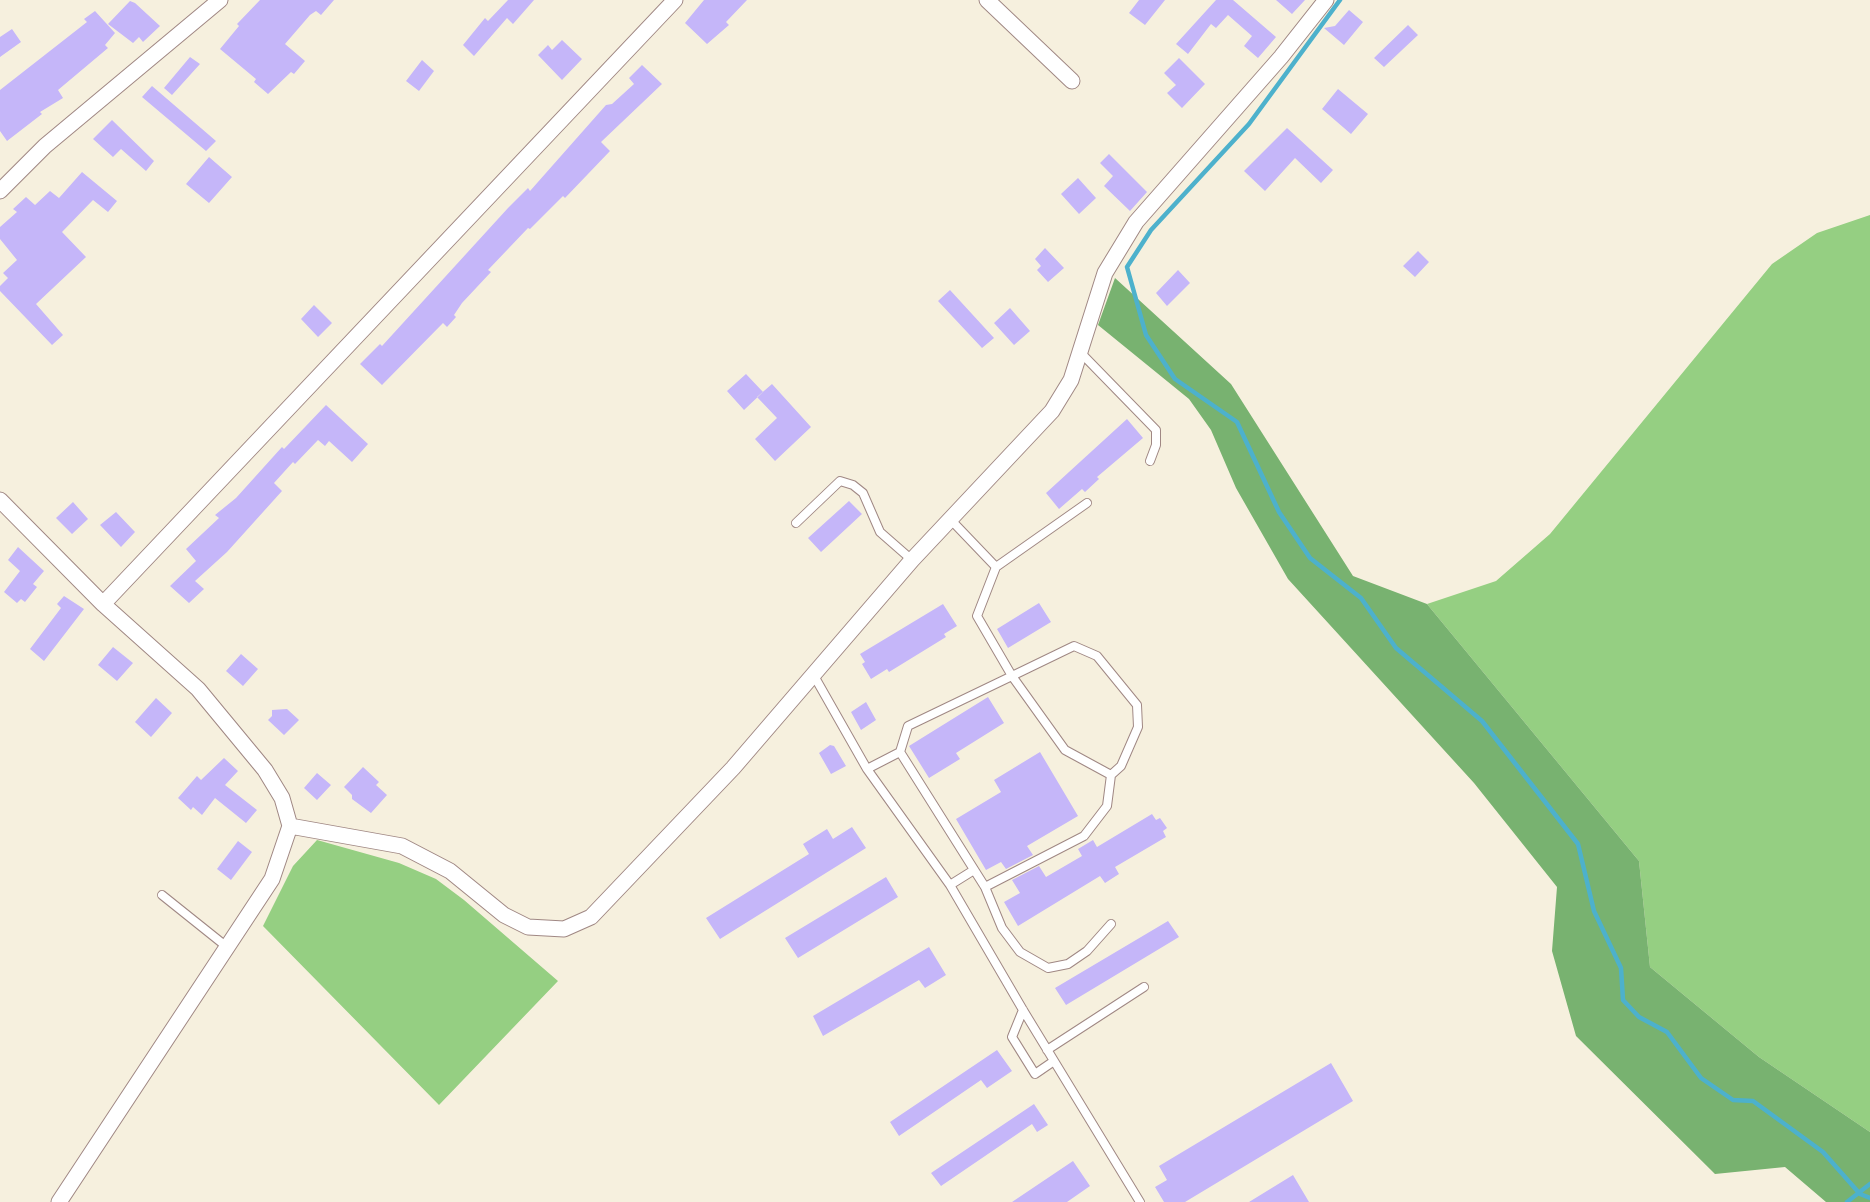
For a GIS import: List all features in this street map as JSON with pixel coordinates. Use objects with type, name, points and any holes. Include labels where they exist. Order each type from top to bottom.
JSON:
[{"type":"street","points":[[0,191],[45,146],[220,0]]},
{"type":"street","points":[[103,604],[675,0]]},
{"type":"street","points":[[987,0],[1072,81]]},
{"type":"street","points":[[290,826],[402,846],[450,871],[504,915],[528,927],[564,929],[591,916],[733,768],[812,673],[912,560],[1052,411],[1071,380],[1106,273],[1136,222],[1281,57],[1326,0]]},
{"type":"street","points":[[0,500],[103,604],[198,689],[238,735],[282,798],[290,826],[272,879],[59,1202]]},
{"type":"lane","points":[[1080,352],[1156,430],[1156,445],[1150,461]]},
{"type":"lane","points":[[796,523],[840,481],[854,485],[862,493],[880,532],[912,560]]},
{"type":"lane","points":[[1087,503],[996,567],[977,616],[1012,676],[1065,750],[1111,775]]},
{"type":"lane","points":[[951,519],[996,567]]},
{"type":"lane","points":[[867,770],[900,752],[908,726],[1074,646],[1097,656],[1137,705],[1138,727],[1121,766],[1111,775],[1107,806],[1084,836],[985,887]]},
{"type":"lane","points":[[812,673],[867,770],[950,885],[1140,1202]]},
{"type":"lane","points":[[900,752],[985,887],[1002,928],[1020,952],[1048,968],[1068,963],[1087,951],[1111,924]]},
{"type":"lane","points":[[950,885],[974,870]]},
{"type":"lane","points":[[162,895],[227,947]]},
{"type":"lane","points":[[1047,1050],[1144,987]]},
{"type":"lane","points":[[1023,1010],[1012,1037],[1023,1056],[1035,1074],[1054,1061]]},
{"type":"green space","points":[[1870,215],[1870,1132],[1759,1057],[1650,967],[1639,861],[1427,604],[1496,581],[1550,534],[1772,264],[1817,233]]},
{"type":"green space","points":[[1115,278],[1231,384],[1353,576],[1427,604],[1639,861],[1650,967],[1759,1057],[1870,1132],[1870,1202],[1826,1202],[1785,1167],[1715,1174],[1576,1036],[1552,951],[1557,887],[1474,783],[1288,579],[1236,488],[1211,430],[1189,399],[1098,325]]},
{"type":"green space","points":[[317,840],[399,863],[436,879],[464,900],[558,981],[439,1105],[263,926],[293,866]]},
{"type":"building","points":[[260,0],[334,0],[321,15],[316,11],[310,15],[285,44],[305,61],[294,74],[291,72],[268,94],[254,82],[256,79],[220,49],[239,26],[237,24]]},
{"type":"building","points":[[508,0],[534,0],[513,24],[507,18],[474,56],[463,45],[485,18],[488,21]]},
{"type":"building","points":[[704,0],[747,0],[726,22],[729,25],[707,44],[685,23]]},
{"type":"building","points":[[1139,0],[1165,0],[1145,25],[1129,13]]},
{"type":"building","points":[[1216,0],[1233,0],[1276,37],[1258,58],[1244,46],[1252,36],[1228,15],[1216,28],[1211,24],[1188,54],[1176,44]]},
{"type":"building","points":[[1276,0],[1305,0],[1292,14]]},
{"type":"building","points":[[130,1],[160,26],[143,42],[139,37],[133,43],[108,24]]},
{"type":"building","points":[[1349,10],[1363,22],[1344,45],[1324,28],[1335,26]]},
{"type":"building","points":[[95,11],[115,33],[105,45],[108,48],[58,90],[63,98],[40,112],[42,114],[7,141],[0,131],[0,90],[87,22],[84,19]]},
{"type":"building","points":[[1408,25],[1418,35],[1384,67],[1374,58]]},
{"type":"building","points":[[12,29],[21,42],[0,57],[0,37]]},
{"type":"building","points":[[562,40],[582,59],[562,80],[538,55],[548,45],[552,50]]},
{"type":"building","points":[[190,57],[200,64],[172,95],[164,88]]},
{"type":"building","points":[[1179,58],[1205,84],[1182,108],[1167,93],[1176,85],[1164,73]]},
{"type":"building","points":[[422,60],[434,71],[419,91],[406,81]]},
{"type":"building","points":[[642,65],[662,84],[601,142],[610,151],[565,198],[563,196],[530,229],[528,228],[488,270],[491,272],[462,303],[454,315],[456,317],[447,327],[443,323],[382,385],[360,364],[380,344],[382,346],[508,208],[528,188],[530,191],[606,105],[612,104],[634,84],[629,78]]},
{"type":"building","points":[[152,86],[216,141],[206,151],[142,97]]},
{"type":"building","points":[[1338,89],[1368,114],[1351,134],[1322,109]]},
{"type":"building","points":[[112,120],[154,161],[146,171],[121,149],[113,157],[93,139]]},
{"type":"building","points":[[1287,128],[1333,170],[1321,183],[1295,158],[1265,191],[1244,171]]},
{"type":"building","points":[[1109,154],[1147,192],[1130,211],[1104,186],[1113,176],[1100,163]]},
{"type":"building","points":[[209,157],[232,177],[209,203],[186,184]]},
{"type":"building","points":[[82,172],[117,201],[108,212],[93,200],[62,232],[86,257],[36,304],[63,335],[52,345],[0,291],[0,286],[8,278],[3,273],[17,260],[0,239],[0,227],[17,212],[13,209],[26,197],[35,205],[50,191],[59,198]]},
{"type":"building","points":[[1078,178],[1096,198],[1079,214],[1061,194]]},
{"type":"building","points":[[1045,248],[1064,268],[1048,282],[1037,270],[1041,266],[1035,259]]},
{"type":"building","points":[[1418,251],[1429,262],[1415,277],[1403,266]]},
{"type":"building","points":[[1178,270],[1190,283],[1167,306],[1156,293]]},
{"type":"building","points":[[950,290],[994,338],[982,348],[938,301]]},
{"type":"building","points":[[314,305],[332,323],[318,337],[301,319]]},
{"type":"building","points":[[1010,308],[1030,331],[1014,345],[994,323]]},
{"type":"building","points":[[746,374],[763,392],[744,410],[727,391]]},
{"type":"building","points":[[772,384],[811,427],[775,461],[755,439],[777,418],[757,397]]},
{"type":"building","points":[[326,405],[368,444],[352,462],[329,441],[325,446],[318,440],[295,464],[293,462],[274,483],[282,491],[227,552],[195,581],[204,589],[189,603],[170,586],[196,561],[186,549],[219,518],[215,515],[236,498],[282,447],[284,449]]},
{"type":"building","points":[[1127,419],[1143,438],[1097,477],[1099,479],[1085,492],[1082,489],[1059,509],[1046,493]]},
{"type":"building","points":[[849,501],[862,514],[821,552],[808,538]]},
{"type":"building","points":[[73,502],[88,519],[72,534],[56,518]]},
{"type":"building","points":[[116,512],[135,532],[121,547],[100,525]]},
{"type":"building","points":[[18,547],[44,571],[33,584],[37,587],[25,602],[21,599],[17,603],[4,592],[20,571],[8,560]]},
{"type":"building","points":[[64,596],[84,609],[44,661],[30,649],[61,608],[57,604]]},
{"type":"building","points":[[1039,603],[1051,622],[1008,648],[997,629]]},
{"type":"building","points":[[943,604],[957,626],[944,634],[946,637],[889,672],[887,669],[871,679],[862,664],[865,662],[860,654]]},
{"type":"building","points":[[113,647],[133,663],[117,681],[98,665]]},
{"type":"building","points":[[241,654],[258,669],[243,686],[226,671]]},
{"type":"building","points":[[988,697],[1004,723],[956,753],[960,759],[929,778],[909,746]]},
{"type":"building","points":[[156,698],[172,713],[151,737],[135,722]]},
{"type":"building","points":[[866,702],[876,720],[861,730],[851,712]]},
{"type":"building","points":[[287,709],[299,720],[284,735],[268,720],[272,716],[272,710]]},
{"type":"building","points":[[830,745],[834,746],[846,766],[831,774],[819,753]]},
{"type":"building","points":[[1040,752],[1078,816],[1027,846],[1033,855],[1006,869],[1001,862],[986,870],[956,819],[1001,792],[994,780]]},
{"type":"building","points":[[224,758],[238,771],[225,785],[257,810],[246,823],[215,798],[202,815],[193,807],[191,810],[178,798],[197,776],[201,780]]},
{"type":"building","points":[[363,767],[379,782],[376,785],[387,795],[371,813],[352,799],[352,795],[344,787]]},
{"type":"building","points":[[317,773],[331,785],[317,800],[304,788]]},
{"type":"building","points":[[1152,814],[1156,820],[1160,818],[1167,828],[1163,831],[1166,837],[1115,867],[1119,874],[1105,883],[1100,876],[1018,926],[1004,902],[1020,893],[1012,880],[1039,866],[1046,877],[1082,856],[1078,849],[1093,840],[1097,847]]},
{"type":"building","points":[[852,827],[866,848],[720,939],[706,918],[809,854],[803,844],[827,829],[833,839]]},
{"type":"building","points":[[238,841],[252,852],[231,880],[217,869]]},
{"type":"building","points":[[886,877],[898,897],[798,958],[785,938]]},
{"type":"building","points":[[1168,921],[1179,937],[1066,1005],[1055,988]]},
{"type":"building","points":[[929,947],[946,975],[925,988],[919,980],[823,1036],[813,1016]]},
{"type":"building","points":[[997,1050],[1012,1071],[987,1088],[981,1080],[899,1136],[890,1122]]},
{"type":"building","points":[[1331,1063],[1353,1101],[1185,1202],[1164,1202],[1155,1187],[1167,1180],[1159,1166]]},
{"type":"building","points":[[1034,1104],[1048,1125],[1037,1132],[1032,1124],[941,1186],[931,1173]]},
{"type":"building","points":[[1073,1161],[1090,1186],[1067,1202],[1012,1202]]},
{"type":"building","points":[[1293,1175],[1309,1202],[1249,1202]]},
{"type":"waterway","points":[[1340,0],[1249,124],[1151,230],[1127,267],[1146,335],[1175,379],[1237,422],[1279,512],[1310,558],[1361,598],[1396,648],[1482,721],[1578,844],[1594,911],[1621,968],[1623,1000],[1639,1017],[1667,1032],[1701,1078],[1733,1100],[1753,1101],[1823,1152],[1860,1194],[1870,1198]]},
{"type":"waterway","points":[[1847,1202],[1870,1184]]}]
